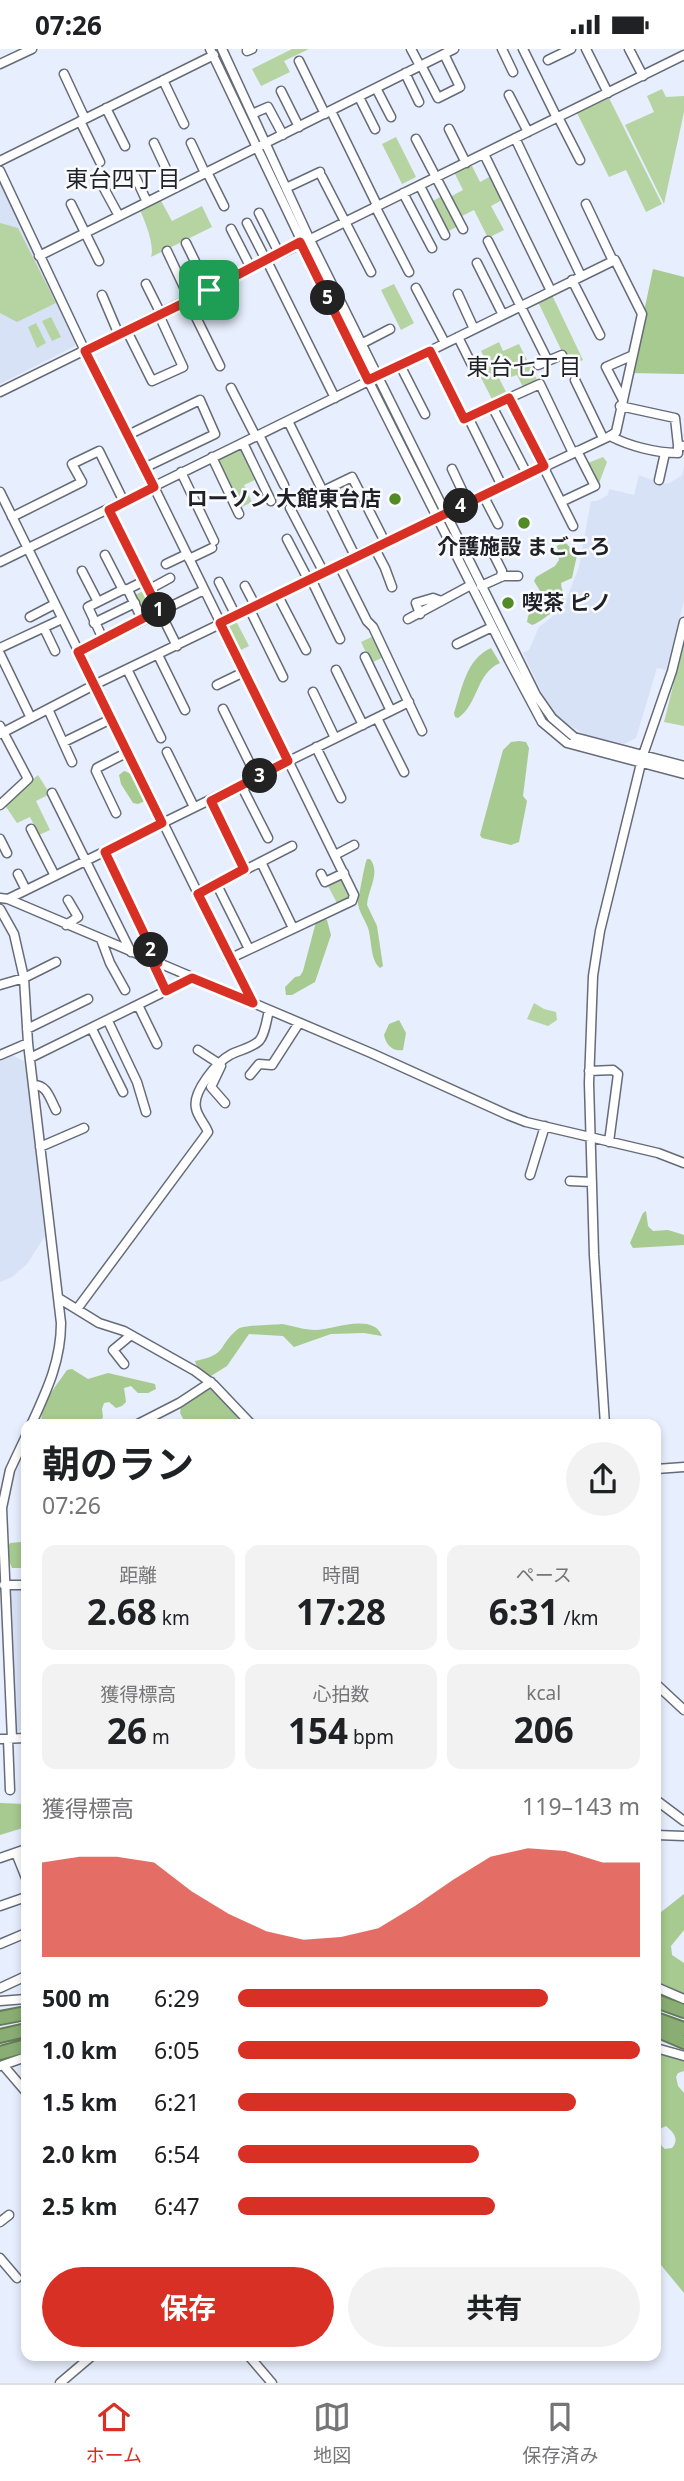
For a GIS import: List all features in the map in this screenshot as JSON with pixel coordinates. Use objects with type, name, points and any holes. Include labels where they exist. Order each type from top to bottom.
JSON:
[{"type":"highway","points":[[661,2003],[684,2011]]},
{"type":"highway","points":[[661,2012],[684,2020]]},
{"type":"highway","points":[[0,2018],[21,2014]]},
{"type":"highway","points":[[661,2020],[684,2029]]},
{"type":"highway","points":[[0,2027],[21,2022]]},
{"type":"highway","points":[[0,2036],[21,2031]]},
{"type":"highway","points":[[661,2032],[684,2042]]},
{"type":"highway","points":[[1,2061],[21,2049]]},
{"type":"street","points":[[0,64],[32,49]]},
{"type":"street","points":[[39,256],[328,113],[359,96],[420,66],[448,51],[460,87],[438,98],[420,66],[411,49]]},
{"type":"street","points":[[502,49],[513,72]]},
{"type":"street","points":[[523,49],[580,160]]},
{"type":"street","points":[[548,60],[571,49]]},
{"type":"street","points":[[586,49],[608,93]]},
{"type":"street","points":[[629,49],[643,76]]},
{"type":"street","points":[[0,161],[163,80],[211,53],[223,50],[361,344],[372,378]]},
{"type":"street","points":[[211,53],[300,242],[372,378],[441,516],[471,585],[542,722],[568,743],[684,766]]},
{"type":"street","points":[[0,392],[684,55]]},
{"type":"street","points":[[299,61],[409,272]]},
{"type":"street","points":[[405,73],[419,102]]},
{"type":"street","points":[[64,74],[100,162]]},
{"type":"street","points":[[163,80],[184,124]]},
{"type":"street","points":[[376,88],[391,117]]},
{"type":"street","points":[[281,92],[299,127]]},
{"type":"street","points":[[509,95],[528,132]]},
{"type":"street","points":[[359,96],[375,129]]},
{"type":"street","points":[[252,114],[268,107],[283,135]]},
{"type":"street","points":[[106,108],[125,146]]},
{"type":"street","points":[[449,129],[466,163]]},
{"type":"street","points":[[515,138],[581,276]]},
{"type":"street","points":[[416,139],[463,229]]},
{"type":"street","points":[[154,143],[176,188]]},
{"type":"street","points":[[191,143],[224,206]]},
{"type":"street","points":[[484,154],[551,291]]},
{"type":"street","points":[[0,171],[85,351],[354,895],[352,901],[229,959]]},
{"type":"street","points":[[134,174],[147,202]]},
{"type":"street","points":[[286,188],[321,174],[371,272]]},
{"type":"street","points":[[100,181],[119,216]]},
{"type":"street","points":[[420,186],[445,235]]},
{"type":"street","points":[[403,193],[432,248]]},
{"type":"street","points":[[71,204],[99,261]]},
{"type":"street","points":[[0,805],[28,779],[1,731],[253,609],[355,556],[616,432],[642,314],[586,204]]},
{"type":"street","points":[[259,213],[279,253]]},
{"type":"street","points":[[247,223],[335,398]]},
{"type":"street","points":[[231,229],[251,268]]},
{"type":"street","points":[[488,240],[548,361]]},
{"type":"street","points":[[186,243],[209,290]]},
{"type":"street","points":[[167,251],[220,366]]},
{"type":"street","points":[[0,562],[613,261]]},
{"type":"street","points":[[477,263],[503,315]]},
{"type":"street","points":[[572,280],[600,335]]},
{"type":"street","points":[[102,295],[152,381],[183,367],[146,284]]},
{"type":"street","points":[[416,288],[445,343]]},
{"type":"street","points":[[458,293],[474,329]]},
{"type":"street","points":[[361,344],[390,329]]},
{"type":"street","points":[[458,337],[474,369]]},
{"type":"street","points":[[430,351],[464,419],[540,384],[595,486],[561,502]]},
{"type":"street","points":[[538,365],[562,355]]},
{"type":"street","points":[[621,402],[606,367],[631,356]]},
{"type":"street","points":[[400,365],[425,414]]},
{"type":"street","points":[[575,380],[606,437],[665,453],[678,453],[681,446],[675,418],[621,402]]},
{"type":"street","points":[[232,388],[284,485]]},
{"type":"street","points":[[509,398],[573,526]]},
{"type":"street","points":[[128,435],[200,400],[215,434],[144,468]]},
{"type":"street","points":[[492,406],[527,474]]},
{"type":"street","points":[[468,417],[502,486]]},
{"type":"street","points":[[288,421],[355,556]]},
{"type":"street","points":[[243,443],[271,501]]},
{"type":"street","points":[[12,517],[82,482],[72,464],[99,451],[124,502]]},
{"type":"street","points":[[659,480],[665,453]]},
{"type":"street","points":[[212,457],[239,514]]},
{"type":"street","points":[[452,469],[468,503]]},
{"type":"street","points":[[166,564],[213,545],[181,472]]},
{"type":"street","points":[[323,491],[352,477],[385,542]]},
{"type":"street","points":[[0,492],[253,1003]]},
{"type":"street","points":[[483,495],[498,524]]},
{"type":"street","points":[[290,508],[324,573]]},
{"type":"street","points":[[109,510],[177,646]]},
{"type":"street","points":[[441,516],[481,586],[536,695],[552,718],[574,737],[684,774]]},
{"type":"street","points":[[287,539],[340,639]]},
{"type":"street","points":[[374,547],[391,587]]},
{"type":"street","points":[[490,547],[502,571],[501,577]]},
{"type":"street","points":[[106,555],[142,619]]},
{"type":"street","points":[[339,565],[367,621],[373,627],[422,731]]},
{"type":"street","points":[[82,571],[98,602]]},
{"type":"street","points":[[481,586],[501,577],[518,576]]},
{"type":"street","points":[[149,590],[170,578]]},
{"type":"street","points":[[103,639],[88,607],[144,580]]},
{"type":"street","points":[[219,582],[236,616]]},
{"type":"street","points":[[408,619],[471,585]]},
{"type":"street","points":[[245,586],[283,677]]},
{"type":"street","points":[[78,652],[204,590]]},
{"type":"street","points":[[278,596],[306,650]]},
{"type":"street","points":[[94,623],[135,603]]},
{"type":"street","points":[[30,617],[55,604]]},
{"type":"street","points":[[0,648],[62,619]]},
{"type":"street","points":[[605,1419],[594,1253],[589,1071],[596,955],[642,759],[672,671],[684,622]]},
{"type":"street","points":[[457,644],[492,627]]},
{"type":"street","points":[[44,628],[55,651]]},
{"type":"street","points":[[0,654],[31,718]]},
{"type":"street","points":[[158,655],[185,710]]},
{"type":"street","points":[[365,657],[391,711]]},
{"type":"street","points":[[127,669],[160,738]]},
{"type":"street","points":[[336,670],[363,725]]},
{"type":"street","points":[[217,685],[244,672]]},
{"type":"street","points":[[313,692],[335,738]]},
{"type":"street","points":[[4,899],[211,801],[409,702]]},
{"type":"street","points":[[48,709],[72,762]]},
{"type":"street","points":[[223,709],[257,778]]},
{"type":"street","points":[[377,718],[404,772]]},
{"type":"street","points":[[64,742],[111,719]]},
{"type":"street","points":[[316,747],[341,798]]},
{"type":"street","points":[[116,813],[96,771],[128,752]]},
{"type":"street","points":[[167,752],[194,807]]},
{"type":"street","points":[[241,785],[268,838]]},
{"type":"street","points":[[52,793],[131,952]]},
{"type":"street","points":[[211,801],[244,869]]},
{"type":"street","points":[[31,829],[55,876]]},
{"type":"street","points":[[0,839],[7,853]]},
{"type":"street","points":[[335,855],[354,845]]},
{"type":"street","points":[[198,894],[292,846]]},
{"type":"street","points":[[105,852],[166,991]]},
{"type":"street","points":[[261,862],[293,928]]},
{"type":"street","points":[[321,874],[325,882],[344,873]]},
{"type":"street","points":[[18,874],[26,890]]},
{"type":"street","points":[[216,883],[249,949]]},
{"type":"street","points":[[4,899],[371,1053],[508,1115],[658,1153],[684,1163]]},
{"type":"street","points":[[66,925],[78,917],[68,900]]},
{"type":"street","points":[[0,909],[14,934],[24,978],[28,1043],[60,1299],[61,1333],[58,1359],[35,1419]]},
{"type":"street","points":[[101,939],[125,990]]},
{"type":"street","points":[[0,985],[24,978],[56,962]]},
{"type":"street","points":[[30,1058],[192,978]]},
{"type":"street","points":[[27,1029],[88,999]]},
{"type":"street","points":[[138,1005],[157,1044]]},
{"type":"street","points":[[77,1309],[208,1132],[195,1108],[202,1087],[222,1061],[262,1038],[269,1010]]},
{"type":"street","points":[[108,1021],[137,1082],[146,1112]]},
{"type":"street","points":[[250,1075],[259,1064],[272,1065],[299,1023]]},
{"type":"street","points":[[92,1029],[123,1092]]},
{"type":"street","points":[[0,1055],[28,1043]]},
{"type":"street","points":[[198,1050],[222,1061]]},
{"type":"street","points":[[222,1061],[211,1087],[225,1103]]},
{"type":"street","points":[[589,1071],[613,1070],[618,1074],[609,1142]]},
{"type":"street","points":[[33,1085],[44,1088],[56,1110]]},
{"type":"street","points":[[530,1175],[545,1126]]},
{"type":"street","points":[[40,1147],[84,1128]]},
{"type":"street","points":[[570,1181],[592,1182]]},
{"type":"street","points":[[60,1299],[99,1324],[131,1335],[211,1382],[246,1419]]},
{"type":"street","points":[[124,1364],[113,1350],[131,1335]]},
{"type":"street","points":[[148,1419],[211,1382]]},
{"type":"street","points":[[10,1790],[7,1739],[11,1707],[10,1681],[4,1652],[2,1508],[10,1470],[21,1447]]},
{"type":"street","points":[[661,1469],[684,1467]]},
{"type":"street","points":[[3,1590],[21,1586]]},
{"type":"street","points":[[0,1681],[10,1681]]},
{"type":"street","points":[[661,1689],[684,1710]]},
{"type":"street","points":[[0,1708],[11,1707]]},
{"type":"street","points":[[661,1804],[684,1821]]},
{"type":"street","points":[[661,1835],[684,1836]]},
{"type":"street","points":[[0,1858],[21,1851]]},
{"type":"street","points":[[16,1853],[21,1866]]},
{"type":"street","points":[[0,1906],[21,1899]]},
{"type":"street","points":[[0,1944],[21,1935]]},
{"type":"street","points":[[0,1988],[21,1978]]},
{"type":"street","points":[[661,1989],[684,1999]]},
{"type":"street","points":[[0,2001],[21,1999]]},
{"type":"street","points":[[661,2049],[684,2056]]},
{"type":"street","points":[[21,2058],[1,2061],[21,2086]]},
{"type":"street","points":[[0,2222],[9,2215]]},
{"type":"street","points":[[0,2258],[17,2277]]},
{"type":"street","points":[[60,2383],[86,2361]]},
{"type":"street","points":[[253,2361],[272,2383]]},
{"type":"shaded area","points":[[0,181],[75,346],[0,384]]},
{"type":"shaded area","points":[[684,466],[684,601],[666,670],[657,668],[636,738],[624,744],[586,735],[562,721],[548,705],[523,653],[529,650],[539,627],[563,608],[579,567],[591,501],[608,495],[609,489],[634,495],[639,475],[662,484],[670,483],[682,475]]},
{"type":"shaded area","points":[[12,1055],[25,1062],[45,1236],[27,1264],[12,1277],[0,1282],[0,1060]]},
{"type":"shaded area","points":[[8,1589],[21,1590],[21,1731],[16,1731]]},
{"type":"green space","points":[[292,49],[309,49],[284,61],[290,72],[261,86],[252,69]]},
{"type":"green space","points":[[662,89],[666,97],[684,96],[684,112],[664,204],[625,125],[654,112],[647,96]]},
{"type":"green space","points":[[609,98],[662,204],[646,212],[626,170],[609,177],[577,113]]},
{"type":"green space","points":[[396,137],[416,177],[402,184],[382,144]]},
{"type":"green space","points":[[471,164],[480,182],[493,175],[504,199],[491,206],[504,230],[488,238],[474,210],[460,217],[450,197],[463,190],[454,172]]},
{"type":"green space","points":[[444,195],[460,225],[447,232],[431,202]]},
{"type":"green space","points":[[160,199],[172,221],[202,206],[212,227],[151,257],[151,240],[140,210]]},
{"type":"green space","points":[[0,223],[18,228],[56,303],[17,322],[0,313]]},
{"type":"green space","points":[[653,269],[684,277],[684,374],[631,373]]},
{"type":"green space","points":[[394,284],[414,323],[401,330],[381,290]]},
{"type":"green space","points":[[551,293],[583,360],[569,366],[537,300]]},
{"type":"green space","points":[[51,317],[61,337],[52,341],[42,321]]},
{"type":"green space","points":[[36,323],[46,343],[37,348],[28,327]]},
{"type":"green space","points":[[499,342],[503,351],[519,344],[538,382],[524,389],[517,375],[511,377],[506,369],[497,374],[508,396],[494,403],[475,366],[486,360],[481,351]]},
{"type":"green space","points":[[239,447],[244,449],[257,479],[244,485],[252,502],[238,509],[217,458]]},
{"type":"green space","points":[[603,457],[607,462],[598,486],[588,463]]},
{"type":"green space","points":[[564,541],[577,555],[572,578],[561,583],[564,600],[550,614],[532,625],[527,622],[528,616],[542,594],[534,581],[555,566],[559,560],[557,546]]},
{"type":"green space","points":[[147,589],[156,608],[142,615],[133,596]]},
{"type":"green space","points":[[235,619],[249,646],[237,652],[225,627]]},
{"type":"green space","points":[[376,635],[386,656],[371,663],[361,642]]},
{"type":"green space","points":[[684,642],[684,726],[664,722]]},
{"type":"green space","points":[[491,648],[500,663],[481,681],[465,712],[458,718],[455,717],[454,713],[470,667]]},
{"type":"green space","points":[[511,742],[526,742],[529,748],[523,796],[527,801],[519,842],[511,845],[482,838],[480,835],[503,750]]},
{"type":"green space","points":[[124,771],[140,783],[145,801],[133,803],[121,784],[119,775]]},
{"type":"green space","points":[[38,775],[50,794],[36,801],[50,830],[39,835],[30,817],[17,823],[4,804]]},
{"type":"green space","points":[[370,859],[374,875],[367,905],[377,926],[383,966],[380,968],[374,960],[368,928],[358,902],[366,861]]},
{"type":"green space","points":[[343,876],[352,894],[338,905],[327,884]]},
{"type":"green space","points":[[324,918],[331,935],[315,982],[292,995],[286,995],[285,987],[303,971],[316,922]]},
{"type":"green space","points":[[534,1003],[556,1012],[557,1020],[548,1026],[527,1019]]},
{"type":"green space","points":[[399,1020],[406,1033],[403,1050],[390,1047],[384,1035],[389,1024]]},
{"type":"green space","points":[[646,1211],[648,1226],[653,1231],[668,1230],[684,1235],[684,1245],[633,1248],[630,1243]]},
{"type":"green space","points":[[282,1324],[315,1330],[362,1324],[377,1329],[382,1336],[364,1333],[331,1334],[294,1347],[283,1336],[249,1334],[227,1366],[211,1376],[201,1371],[196,1364],[195,1361],[218,1353],[238,1329]]},
{"type":"green space","points":[[72,1369],[88,1379],[108,1373],[155,1384],[156,1389],[148,1393],[138,1393],[131,1386],[124,1388],[126,1402],[116,1408],[109,1402],[104,1403],[102,1419],[42,1419],[49,1396],[67,1370]]},
{"type":"green space","points":[[213,1389],[241,1419],[183,1419],[181,1407]]},
{"type":"green space","points":[[21,1542],[21,1568],[12,1568],[8,1555],[10,1543]]},
{"type":"green space","points":[[0,1803],[21,1804],[21,1829],[0,1835]]},
{"type":"green space","points":[[684,1894],[684,1930],[671,1946],[672,1955],[684,1963],[684,1994],[661,1985],[661,1912]]},
{"type":"green space","points":[[661,2052],[684,2059],[684,2071],[676,2077],[678,2086],[684,2093],[684,2293],[661,2265],[661,2145],[665,2149],[672,2148],[675,2136],[666,2126],[661,2128]]},
{"type":"place","name":"ローソン 大館東台店","points":[[395,499]]},
{"type":"place","name":"介護施設 まごころ","points":[[524,523]]},
{"type":"place","name":"喫茶 ピノ","points":[[508,603]]},
{"type":"district","name":"東台四丁目","points":[[123,179]]},
{"type":"district","name":"東台七丁目","points":[[524,367]]},
{"type":"route","points":[[300,242],[368,380],[430,351],[464,419],[509,398],[544,466],[220,623],[288,761],[211,801],[244,869],[198,894],[253,1003],[192,978],[166,991],[152,961],[158,963],[105,852],[162,823],[78,652],[159,610],[109,510],[154,487],[85,351],[209,290],[300,242]]}]
